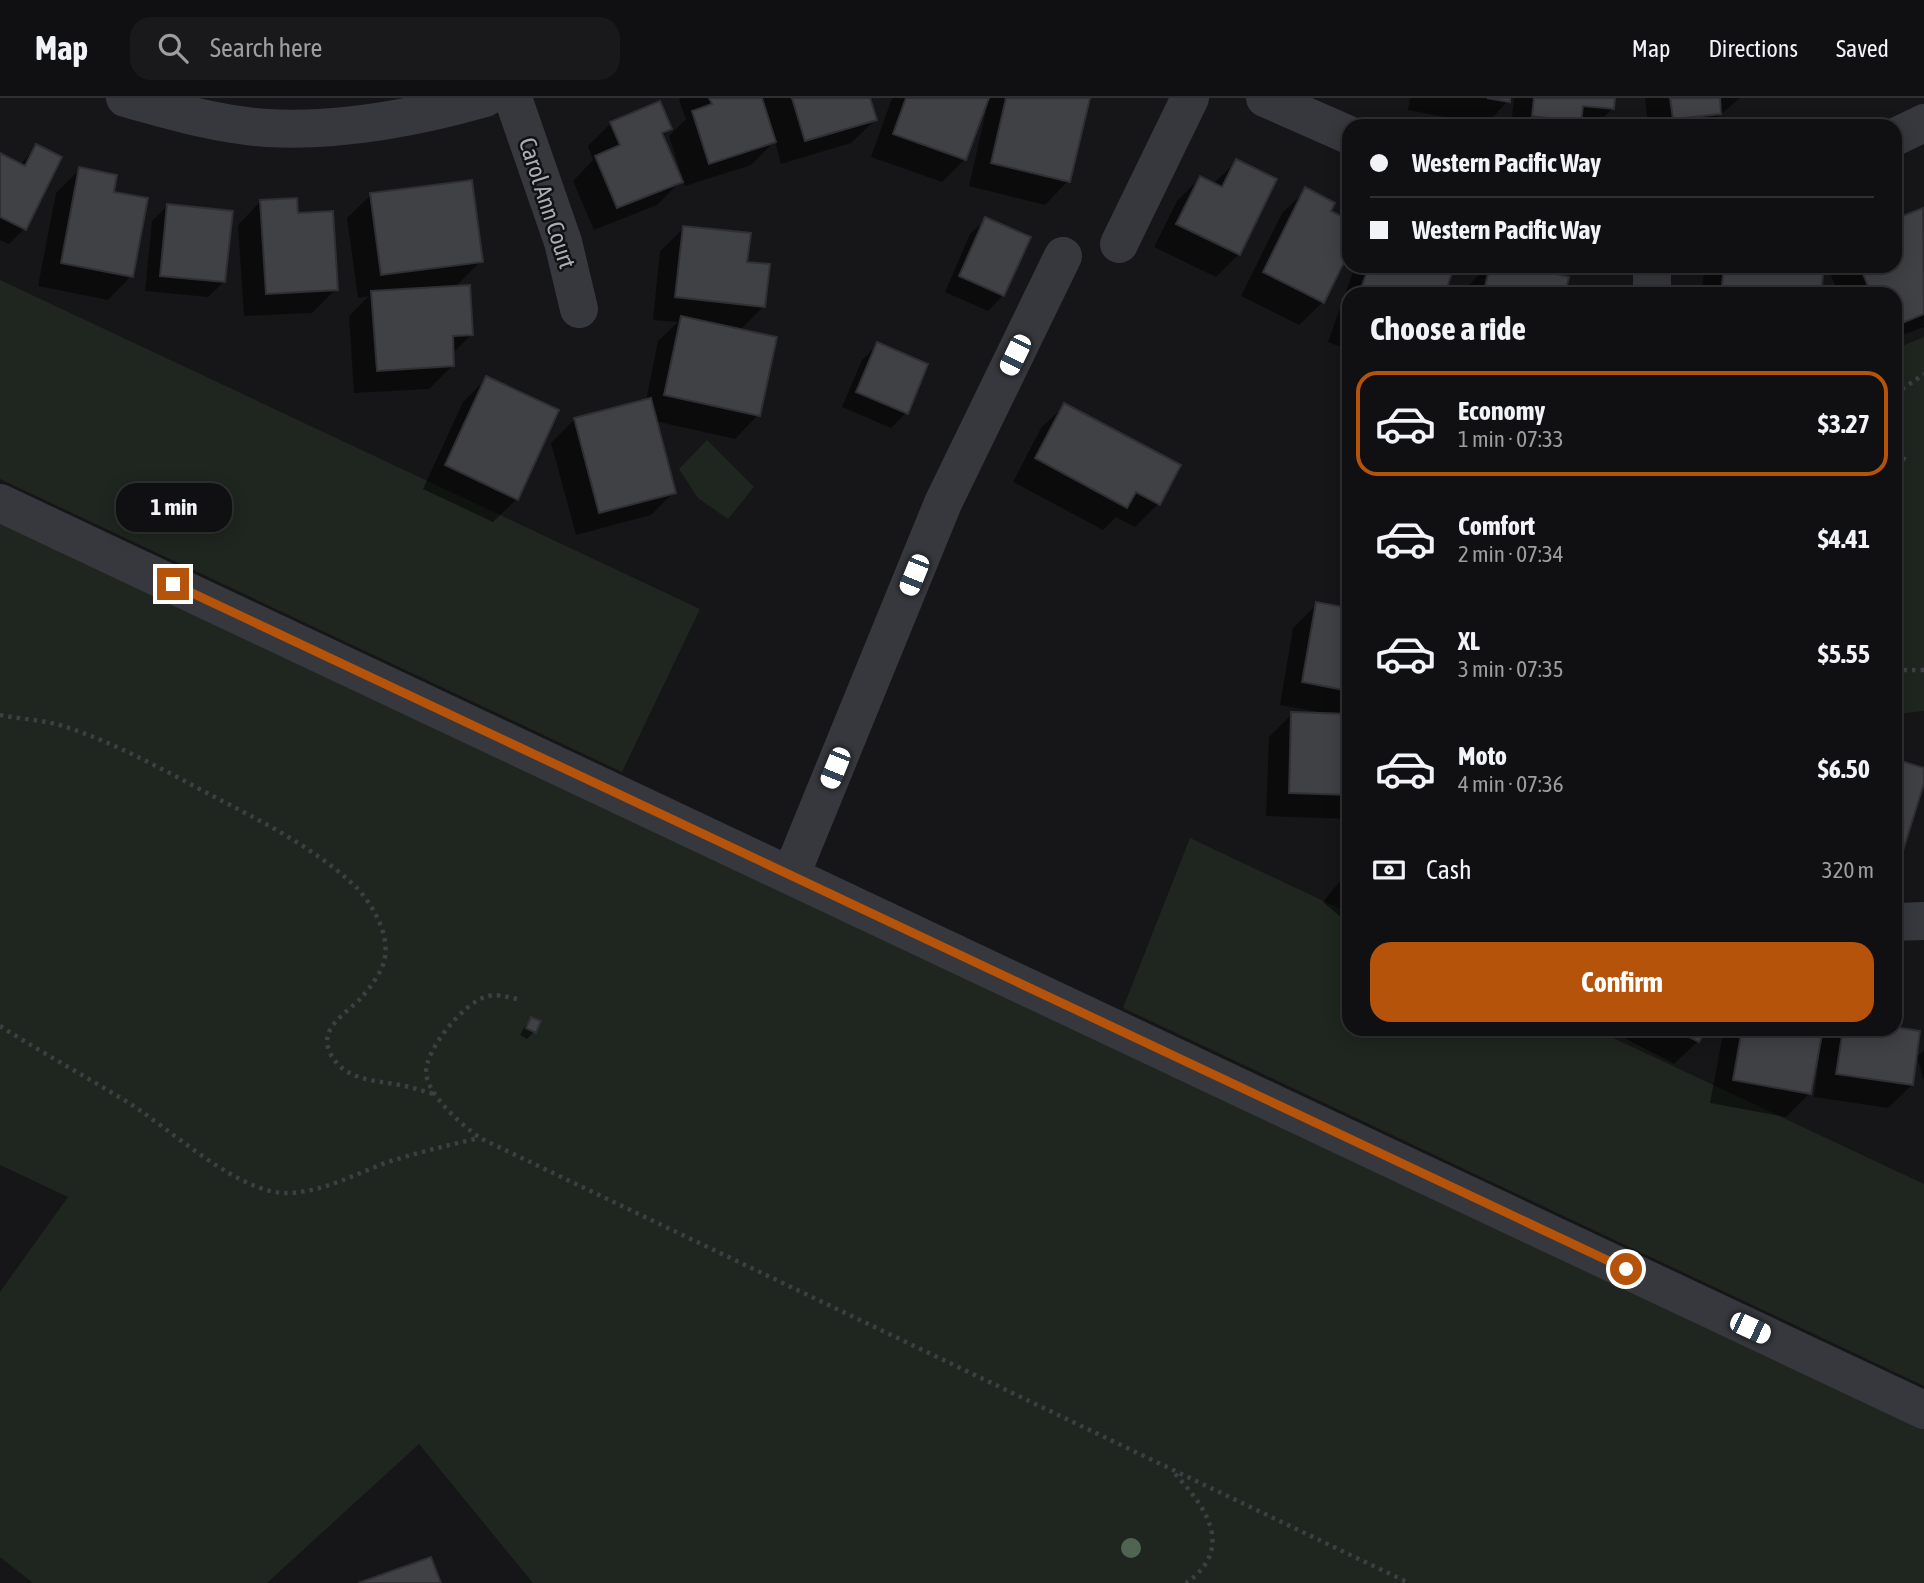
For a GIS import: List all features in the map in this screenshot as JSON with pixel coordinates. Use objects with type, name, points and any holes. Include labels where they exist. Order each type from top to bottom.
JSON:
[{"type":"street","points":[[125,98],[191,116],[267,128],[335,127],[437,112],[485,98]]},
{"type":"street","name":"Carol Ann Court","points":[[513,98],[563,242],[579,309]]},
{"type":"street","points":[[1119,244],[1190,98]]},
{"type":"street","points":[[1265,98],[1342,132]]},
{"type":"street","points":[[1902,133],[1924,123]]},
{"type":"street","points":[[791,875],[943,503],[1063,256]]},
{"type":"street","points":[[0,503],[1924,1410]]},
{"type":"street","points":[[1902,922],[1924,921]]},
{"type":"path","points":[[1902,389],[1924,374]]},
{"type":"path","points":[[1902,458],[1910,462]]},
{"type":"path","points":[[1902,670],[1924,670]]},
{"type":"path","points":[[0,715],[61,726],[136,755],[284,834],[323,860],[356,888],[382,927],[385,958],[375,979],[361,998],[334,1022],[327,1037],[329,1051],[336,1062],[366,1081],[405,1086],[435,1094]]},
{"type":"path","points":[[517,999],[499,995],[486,996],[470,1005],[441,1037],[430,1055],[426,1071],[435,1094],[462,1125],[480,1138],[1409,1583]]},
{"type":"path","points":[[0,1026],[68,1069],[126,1101],[233,1176],[262,1189],[286,1193],[317,1190],[428,1150],[480,1138]]},
{"type":"path","points":[[1171,1471],[1194,1494],[1204,1509],[1212,1535],[1212,1557],[1201,1573],[1186,1583]]},
{"type":"shaded area","points":[[0,280],[700,609],[622,772],[0,479]]},
{"type":"shaded area","points":[[1924,337],[1924,711],[1902,713],[1902,346]]},
{"type":"shaded area","points":[[707,440],[754,487],[728,519],[698,498],[679,469]]},
{"type":"shaded area","points":[[0,515],[1924,1420],[1924,1583],[533,1583],[419,1444],[267,1583],[33,1583],[0,1557],[0,1292],[68,1197],[0,1165]]},
{"type":"shaded area","points":[[1190,838],[1342,910],[1342,1036],[1609,1036],[1924,1184],[1924,1386],[1123,1008]]},
{"type":"building","points":[[709,98],[762,98],[776,142],[709,164],[692,111],[712,104]]},
{"type":"building","points":[[792,98],[870,98],[877,120],[805,141]]},
{"type":"building","points":[[906,98],[989,98],[966,160],[893,134]]},
{"type":"building","points":[[1006,98],[1090,98],[1070,182],[991,163]]},
{"type":"building","points":[[1487,98],[1510,98],[1510,102]]},
{"type":"building","points":[[1534,98],[1615,98],[1614,109],[1583,106],[1581,119],[1532,116]]},
{"type":"building","points":[[1670,98],[1720,98],[1721,114],[1673,119]]},
{"type":"building","points":[[660,101],[672,129],[662,133],[683,182],[617,208],[595,156],[620,145],[610,122]]},
{"type":"building","points":[[36,144],[62,157],[26,230],[0,217],[0,153],[25,166]]},
{"type":"building","points":[[1236,159],[1277,179],[1240,255],[1176,224],[1200,176],[1222,187]]},
{"type":"building","points":[[79,167],[117,175],[114,192],[148,198],[133,277],[61,263]]},
{"type":"building","points":[[472,180],[483,262],[381,275],[370,193]]},
{"type":"building","points":[[1305,187],[1335,203],[1331,211],[1342,216],[1342,266],[1324,303],[1263,272]]},
{"type":"building","points":[[297,198],[298,213],[333,211],[338,290],[266,294],[260,200]]},
{"type":"building","points":[[167,204],[233,211],[225,282],[160,276]]},
{"type":"building","points":[[1923,208],[1924,314],[1902,323],[1902,287],[1868,287],[1863,273],[1902,273],[1902,216]]},
{"type":"building","points":[[985,217],[1031,237],[1004,296],[959,276]]},
{"type":"building","points":[[683,226],[751,233],[747,262],[770,264],[765,307],[675,297]]},
{"type":"building","points":[[1366,273],[1452,273],[1447,287],[1362,287]]},
{"type":"building","points":[[1488,273],[1551,273],[1569,277],[1567,287],[1485,287]]},
{"type":"building","points":[[1723,273],[1823,273],[1822,287],[1722,287]]},
{"type":"building","points":[[470,285],[473,335],[453,336],[454,366],[377,371],[371,291]]},
{"type":"building","points":[[681,316],[777,337],[760,416],[664,395]]},
{"type":"building","points":[[877,342],[928,364],[908,414],[856,392]]},
{"type":"building","points":[[486,376],[559,410],[518,500],[445,465]]},
{"type":"building","points":[[651,398],[676,493],[599,513],[574,418]]},
{"type":"building","points":[[1064,403],[1181,465],[1160,505],[1136,492],[1127,508],[1035,458]]},
{"type":"building","points":[[1316,602],[1342,607],[1342,690],[1302,682]]},
{"type":"building","points":[[1291,712],[1342,714],[1342,795],[1289,793]]},
{"type":"building","points":[[1902,761],[1924,768],[1924,783],[1902,854]]},
{"type":"building","points":[[531,1017],[541,1021],[536,1033],[526,1028]]},
{"type":"building","points":[[1902,1028],[1920,1031],[1913,1085],[1836,1074],[1842,1036],[1902,1036]]},
{"type":"building","points":[[1687,1036],[1702,1036],[1699,1042]]},
{"type":"building","points":[[1741,1036],[1822,1036],[1811,1094],[1733,1080]]},
{"type":"building","points":[[431,1557],[441,1583],[358,1583]]},
{"type":"route","points":[[173,584],[1626,1269]]}]
